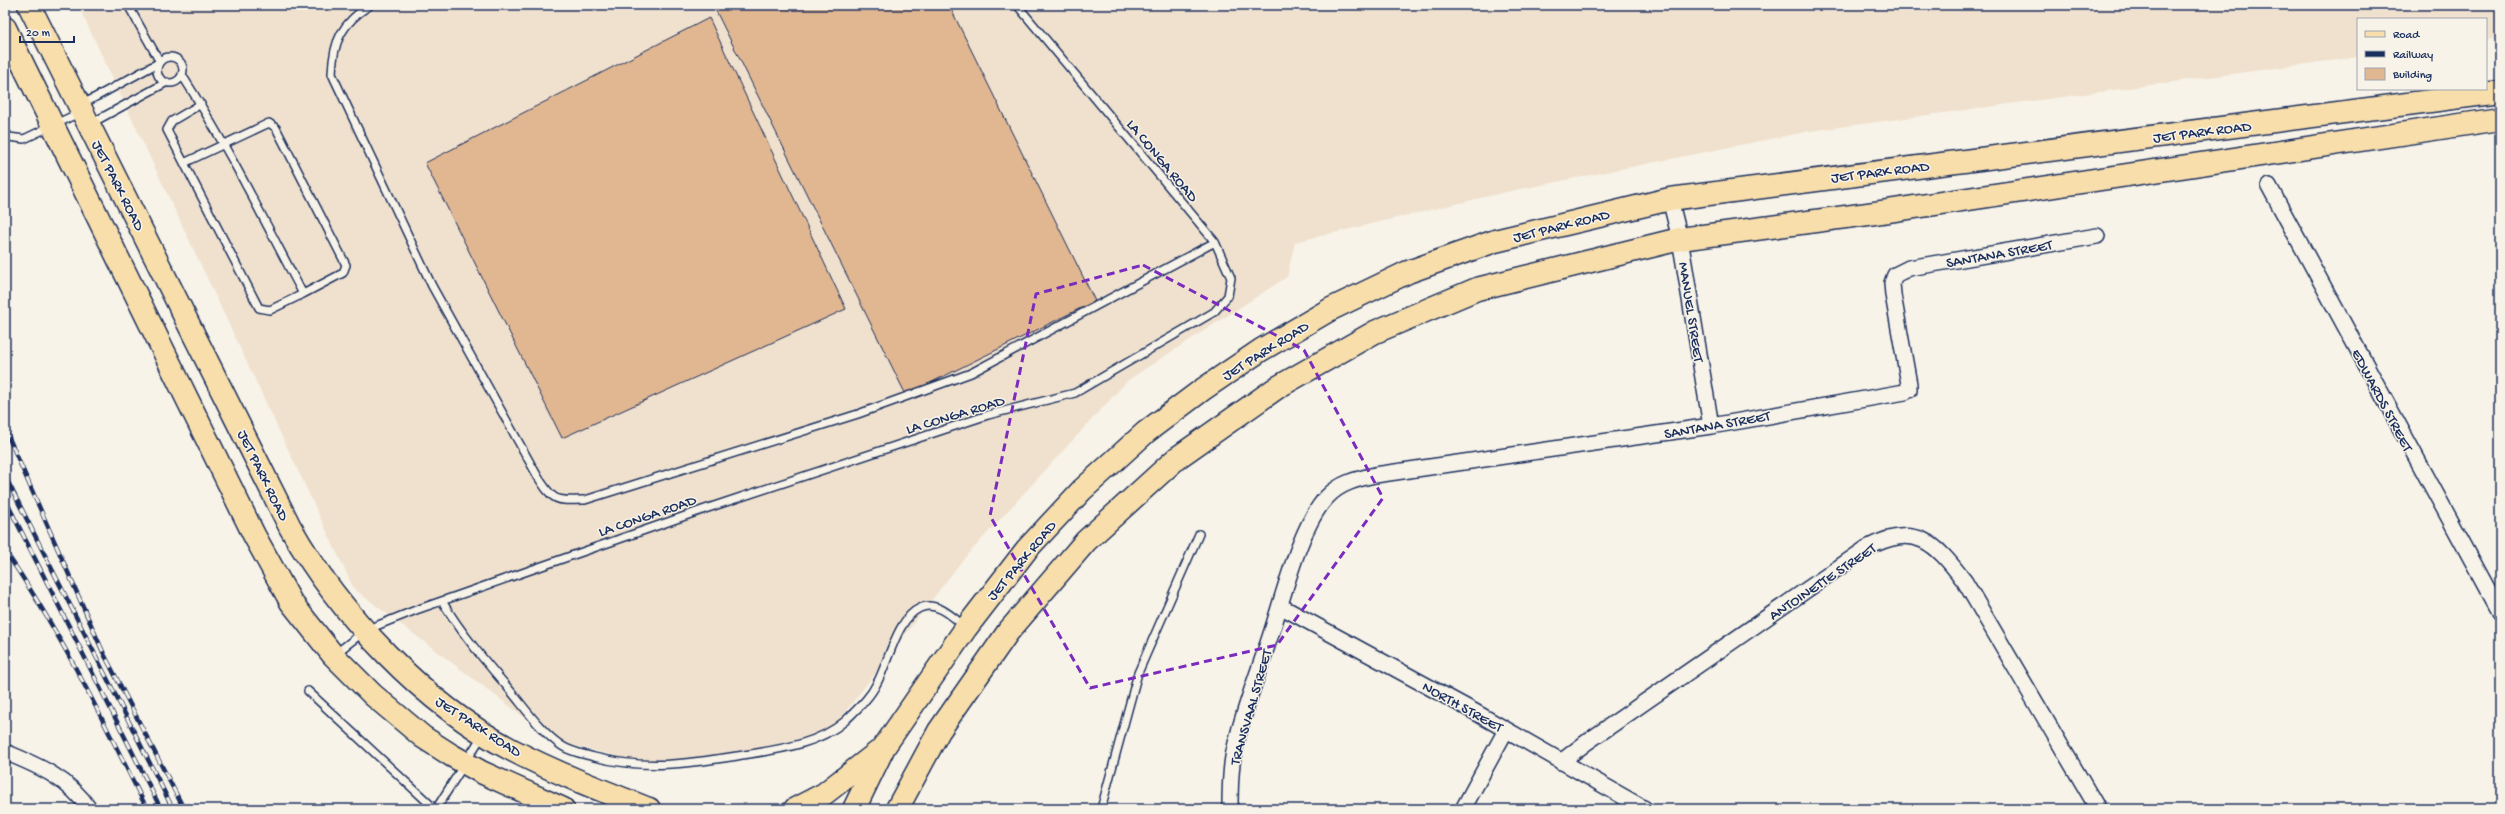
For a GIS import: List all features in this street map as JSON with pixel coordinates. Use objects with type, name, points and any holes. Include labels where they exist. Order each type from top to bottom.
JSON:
[{"type":"main road","name":"JET PARK ROAD","points":[[29,5],[290,527],[313,564],[346,608],[413,680],[484,732],[512,750],[585,784],[649,809]]},
{"type":"main road","points":[[5,28],[254,535],[291,602],[333,655],[373,695],[423,737],[465,763],[563,809]]},
{"type":"main road","name":"JET PARK ROAD","points":[[854,809],[884,747],[966,628],[1027,549],[1082,490],[1146,432],[1202,390],[1261,350],[1332,309],[1408,272],[1495,241],[1670,199],[2500,92]]},
{"type":"main road","points":[[897,809],[939,731],[1008,632],[1086,541],[1177,458],[1278,387],[1375,332],[1477,289],[1680,239],[1876,213],[2500,119]]},
{"type":"main road","points":[[795,809],[824,794],[884,747]]},
{"type":"street","name":"EDWARDS STREET","points":[[2269,186],[2500,612]]},
{"type":"street","name":"MANUEL STREET","points":[[1670,199],[1680,239],[1711,426]]},
{"type":"street","name":"SANTANA STREET","points":[[1280,606],[1299,548],[1312,519],[1326,498],[1336,488],[1352,481],[1375,475],[1711,426],[1905,392],[1909,390],[1909,384],[1893,295],[1892,283],[1895,275],[1909,268],[2097,236]]},
{"type":"street","name":"ANTOINETTE STREET","points":[[1561,762],[1587,742],[1867,548],[1886,538],[1910,536],[1925,542],[1941,552],[1965,582],[2098,809]]},
{"type":"street","name":"NORTH STREET","points":[[1280,606],[1506,730],[1645,809]]},
{"type":"street","name":"TRANSVAAL STREET","points":[[1230,809],[1230,785],[1233,752],[1280,606]]},
{"type":"street","points":[[1463,809],[1506,730]]},
{"type":"street","points":[[5,752],[54,776],[75,791],[89,809]]},
{"type":"lane","points":[[128,5],[160,62],[158,74],[167,82]]},
{"type":"lane","points":[[370,5],[360,12],[340,32],[332,53],[332,74],[432,286],[538,477],[551,496],[562,501],[585,500],[858,414],[971,373],[1215,242]]},
{"type":"lane","name":"LA CONGA ROAD","points":[[333,655],[366,630],[442,601],[708,508],[988,416],[1075,393],[1214,312],[1228,296],[1230,278],[1215,242],[1017,5]]},
{"type":"lane","points":[[84,114],[160,62],[171,57],[177,58],[183,68],[182,75],[224,144],[303,294]]},
{"type":"lane","points":[[5,131],[9,137],[24,139],[84,114],[129,101],[167,82],[173,82],[182,75]]},
{"type":"lane","points":[[184,164],[269,123],[276,128],[346,265],[344,273],[270,310],[259,308],[184,164],[167,130],[168,125],[201,104]]},
{"type":"lane","points":[[1101,809],[1138,673],[1199,534]]},
{"type":"lane","points":[[442,601],[462,635],[543,729],[562,746],[609,761],[643,765],[669,766],[700,762],[802,743],[824,736],[843,722],[868,697],[877,683],[903,623],[919,608],[927,606],[939,608],[966,628]]},
{"type":"lane","points":[[308,691],[436,809],[484,732]]},
{"type":"highlighted area","points":[[1143,265],[1304,350],[1383,498],[1277,645],[1090,688],[990,516],[1036,294]]},
{"type":"shaded area","points":[[78,5],[2500,5],[2500,38],[2487,40],[2487,18],[2357,18],[2357,57],[1810,131],[1506,192],[1295,242],[1287,277],[1128,380],[961,562],[829,733],[757,748],[655,765],[557,742],[354,589]]},
{"type":"building","points":[[713,5],[949,5],[1095,301],[906,395]]},
{"type":"building","points":[[709,18],[846,309],[562,438],[425,163]]},
{"type":"railway","points":[[5,429],[103,652],[184,809]]},
{"type":"railway","points":[[5,476],[173,809]]},
{"type":"railway","points":[[5,499],[161,809]]},
{"type":"railway","points":[[5,551],[45,613],[63,645],[98,710],[147,809]]}]
